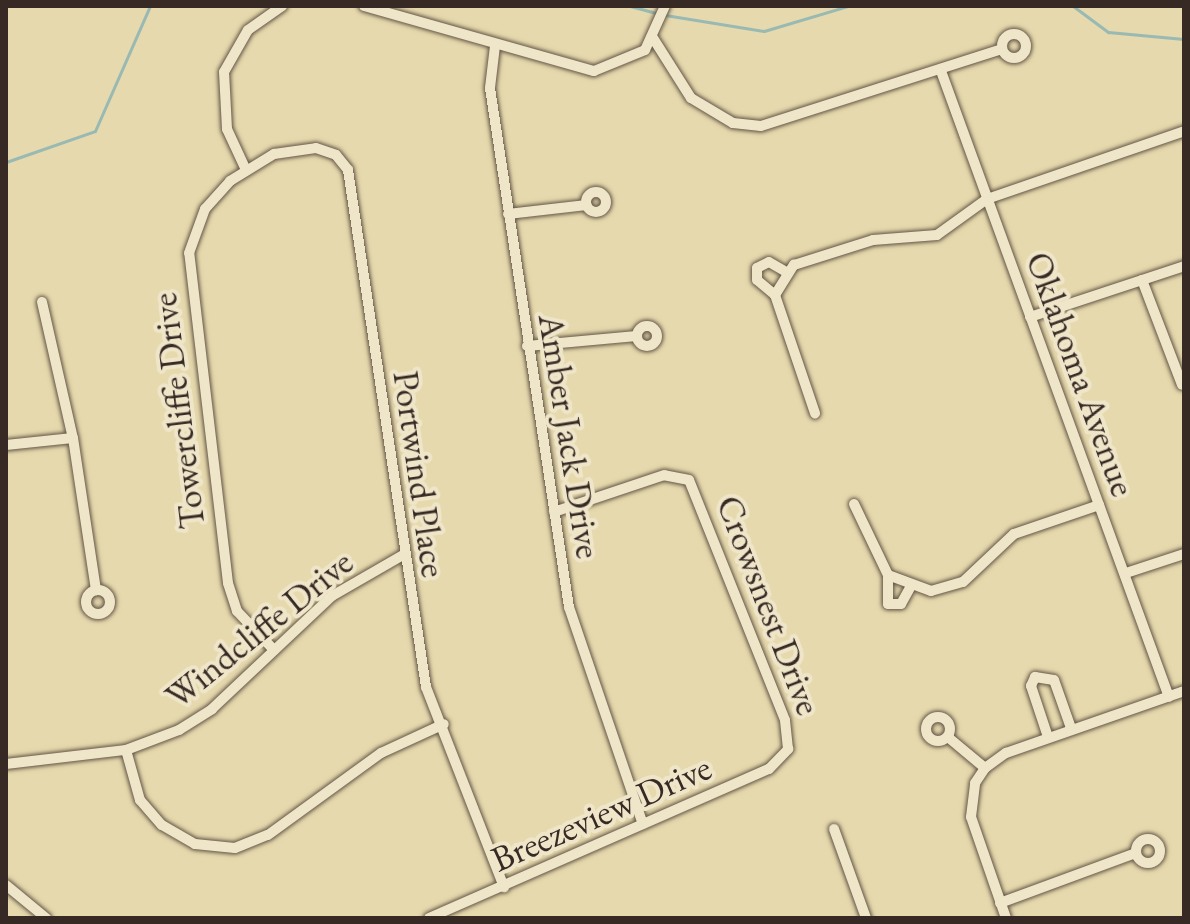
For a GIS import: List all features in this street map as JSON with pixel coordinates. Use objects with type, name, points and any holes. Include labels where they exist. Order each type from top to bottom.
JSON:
[{"type":"street","points":[[246,170],[225,120],[224,72],[248,30],[282,6]]},
{"type":"street","points":[[364,6],[581,70],[625,62],[653,38],[665,6]]},
{"type":"street","points":[[653,38],[691,98],[750,125],[781,124],[1002,49]]},
{"type":"street","name":"Amber Jack Drive","points":[[495,46],[490,88],[527,346],[572,620],[643,824]]},
{"type":"street","name":"Oklahoma Avenue","points":[[941,71],[1169,697]]},
{"type":"street","points":[[775,295],[786,272],[873,240],[937,235],[987,199],[1184,131]]},
{"type":"street","name":"Portwind Place","points":[[246,170],[274,154],[316,148],[336,155],[348,170],[403,555],[426,687],[444,724],[504,887]]},
{"type":"street","name":"Towercliffe Drive","points":[[246,170],[205,209],[190,269],[228,583],[237,611],[274,650]]},
{"type":"street","points":[[508,214],[586,205]]},
{"type":"street","points":[[786,272],[769,262],[757,268],[757,280],[775,295],[815,413]]},
{"type":"street","points":[[1030,317],[1184,266]]},
{"type":"street","points":[[1142,280],[1182,385]]},
{"type":"street","points":[[42,302],[73,438],[96,590]]},
{"type":"street","points":[[527,346],[637,336]]},
{"type":"street","points":[[6,445],[73,438]]},
{"type":"street","name":"Crowsnest Drive","points":[[554,512],[664,475],[689,480],[785,720],[788,749]]},
{"type":"street","points":[[854,504],[888,575],[888,604],[901,604],[910,588]]},
{"type":"street","points":[[888,575],[910,588],[963,582],[1006,539],[1099,505]]},
{"type":"street","points":[[1126,573],[1184,554]]},
{"type":"street","name":"Windcliffe Drive","points":[[6,764],[126,750],[200,718],[332,596],[403,555]]},
{"type":"street","points":[[1048,737],[1031,686],[1035,677],[1054,680],[1071,728]]},
{"type":"street","points":[[1006,918],[971,817],[975,783],[985,768],[1071,728],[1184,691]]},
{"type":"street","points":[[126,750],[140,800],[162,825],[195,844],[235,848],[268,835],[381,753],[444,724]]},
{"type":"street","points":[[949,738],[985,768]]},
{"type":"street","name":"Breezeview Drive","points":[[429,918],[769,769],[788,749]]},
{"type":"street","points":[[834,829],[866,918]]},
{"type":"street","points":[[1000,903],[1136,853]]},
{"type":"street","points":[[6,885],[46,918]]},
{"type":"waterway","points":[[6,162],[95,131],[150,6]]},
{"type":"waterway","points":[[630,6],[657,13]]},
{"type":"waterway","points":[[665,15],[764,31],[848,6]]},
{"type":"waterway","points":[[1073,6],[1108,32],[1184,39]]}]
